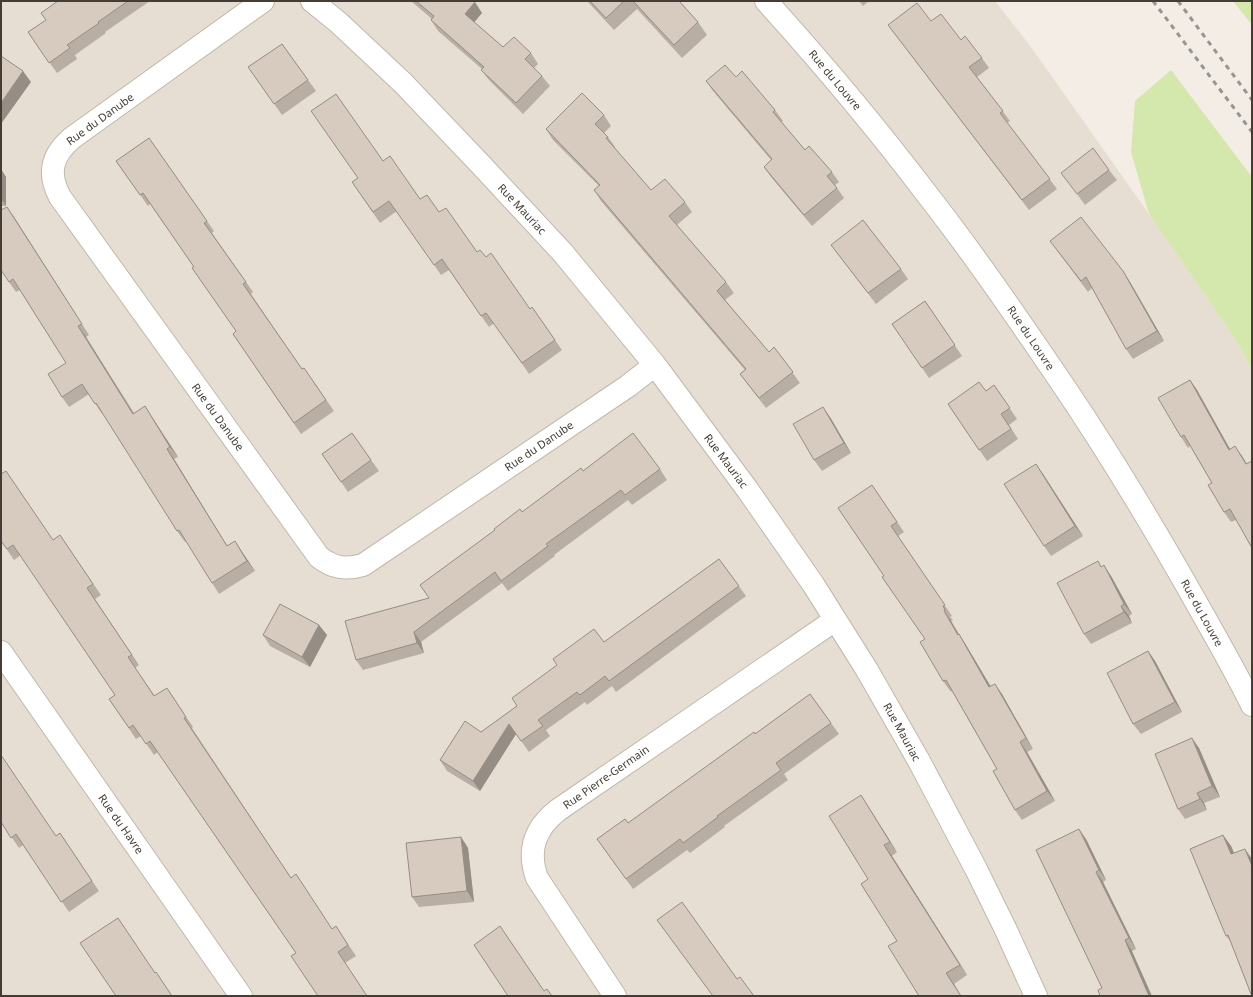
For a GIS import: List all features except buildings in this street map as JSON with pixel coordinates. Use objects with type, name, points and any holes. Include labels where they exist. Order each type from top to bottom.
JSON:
[{"type":"street","name":"Rue du Danube","points":[[263,1],[72,138],[59,152],[53,166],[53,174],[54,182],[60,197],[319,557],[329,564],[340,568],[348,569],[363,565],[628,386],[655,366]]},
{"type":"street","name":"Rue Mauriac","points":[[312,1],[369,50],[419,100],[563,253],[655,366],[747,489],[789,548],[867,670],[940,802],[1005,928],[1036,996]]},
{"type":"street","name":"Rue du Louvre","points":[[766,1],[892,148],[928,194],[1008,303],[1083,415],[1141,507],[1206,620],[1252,705]]},
{"type":"street","name":"Rue Pierre-Germain","points":[[615,996],[537,878],[534,869],[533,851],[542,825],[548,818],[564,806],[835,620]]},
{"type":"street","name":"Rue du Havre","points":[[1,652],[241,996]]},
{"type":"shaded area","points":[[1,1],[995,1],[1031,47],[1149,214],[1236,340],[1252,370],[1252,996],[1,996]]},
{"type":"green space","points":[[1233,1],[1252,1],[1252,25]]},
{"type":"green space","points":[[1171,70],[1252,177],[1252,370],[1236,340],[1149,214],[1131,152],[1135,101]]},
{"type":"railway","points":[[1153,1],[1252,132]]},
{"type":"railway","points":[[1178,1],[1252,100]]}]
